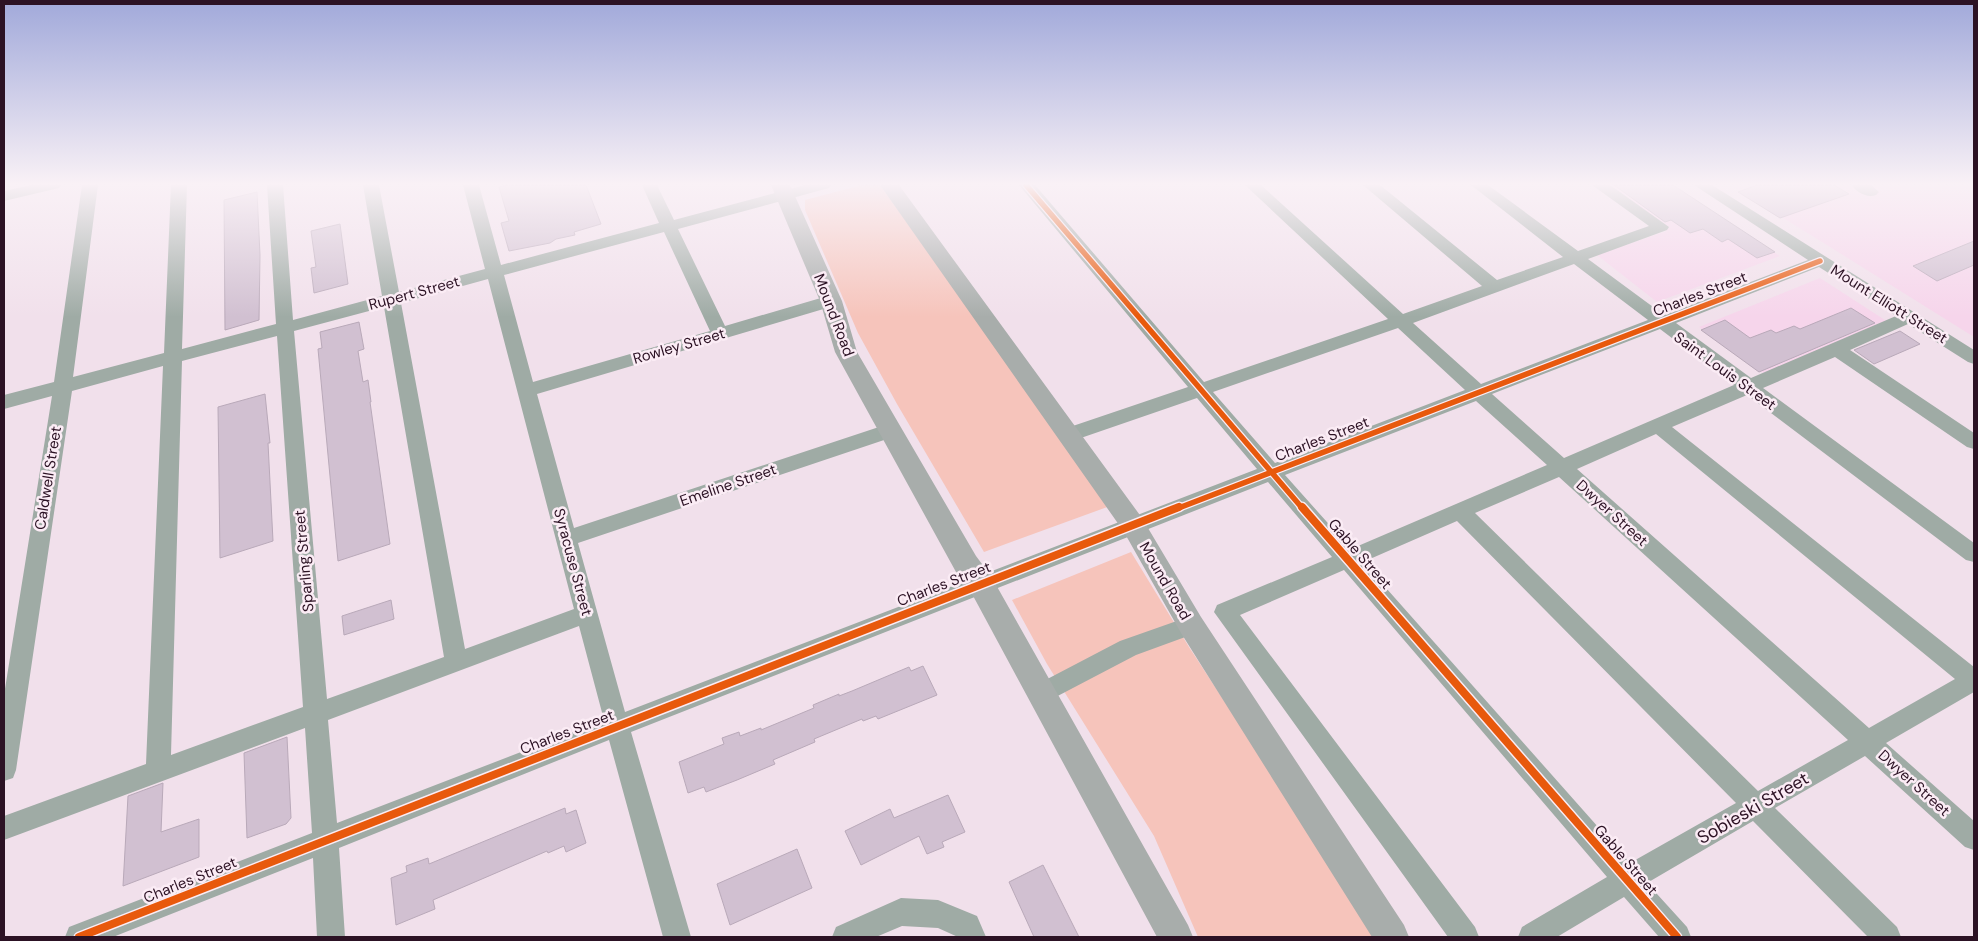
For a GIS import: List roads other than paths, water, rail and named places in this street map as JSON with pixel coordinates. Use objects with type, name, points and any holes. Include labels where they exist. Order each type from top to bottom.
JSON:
[{"type":"main road","name":"Mound Road","points":[[799,229],[831,301],[846,352],[966,564],[981,584],[1176,937]]},
{"type":"main road","name":"Mound Road","points":[[921,229],[1133,525],[1191,625],[1392,937]]},
{"type":"street","name":"Caldwell Street","points":[[4,770],[84,229]]},
{"type":"street","points":[[158,771],[178,229]]},
{"type":"street","name":"Sparling Street","points":[[278,229],[284,327],[316,713],[331,937]]},
{"type":"street","points":[[379,229],[456,662]]},
{"type":"street","name":"Syracuse Street","points":[[482,229],[528,390],[587,614],[677,937]]},
{"type":"street","name":"Rupert Street","points":[[4,402],[658,229]]},
{"type":"street","points":[[670,229],[720,333]]},
{"type":"street","name":"Gable Street","points":[[1063,229],[1271,472],[1677,937]]},
{"type":"street","name":"Dwyer Street","points":[[1300,229],[1478,392],[1974,838]]},
{"type":"street","points":[[1423,229],[1494,288]]},
{"type":"street","name":"Saint Louis Street","points":[[1536,229],[1974,554]]},
{"type":"street","points":[[1068,434],[1401,321],[1656,229]]},
{"type":"street","name":"Mount Elliott Street","points":[[1770,229],[1974,358]]},
{"type":"street","name":"Charles Street","points":[[79,937],[981,584],[1820,261]]},
{"type":"street","name":"Rowley Street","points":[[528,390],[831,301]]},
{"type":"street","points":[[1465,937],[1225,612],[1910,317]]},
{"type":"street","points":[[1836,350],[1974,442]]},
{"type":"street","points":[[1658,426],[1974,680]]},
{"type":"street","name":"Emeline Street","points":[[567,539],[889,431]]},
{"type":"street","points":[[1460,511],[1887,937]]},
{"type":"street","points":[[4,828],[587,614]]},
{"type":"street","points":[[1042,693],[1128,648],[1191,625]]},
{"type":"street","name":"Sobieski Street","points":[[1532,937],[1627,880],[1974,680]]},
{"type":"street","points":[[846,937],[901,912],[938,914],[967,926],[972,937]]}]
